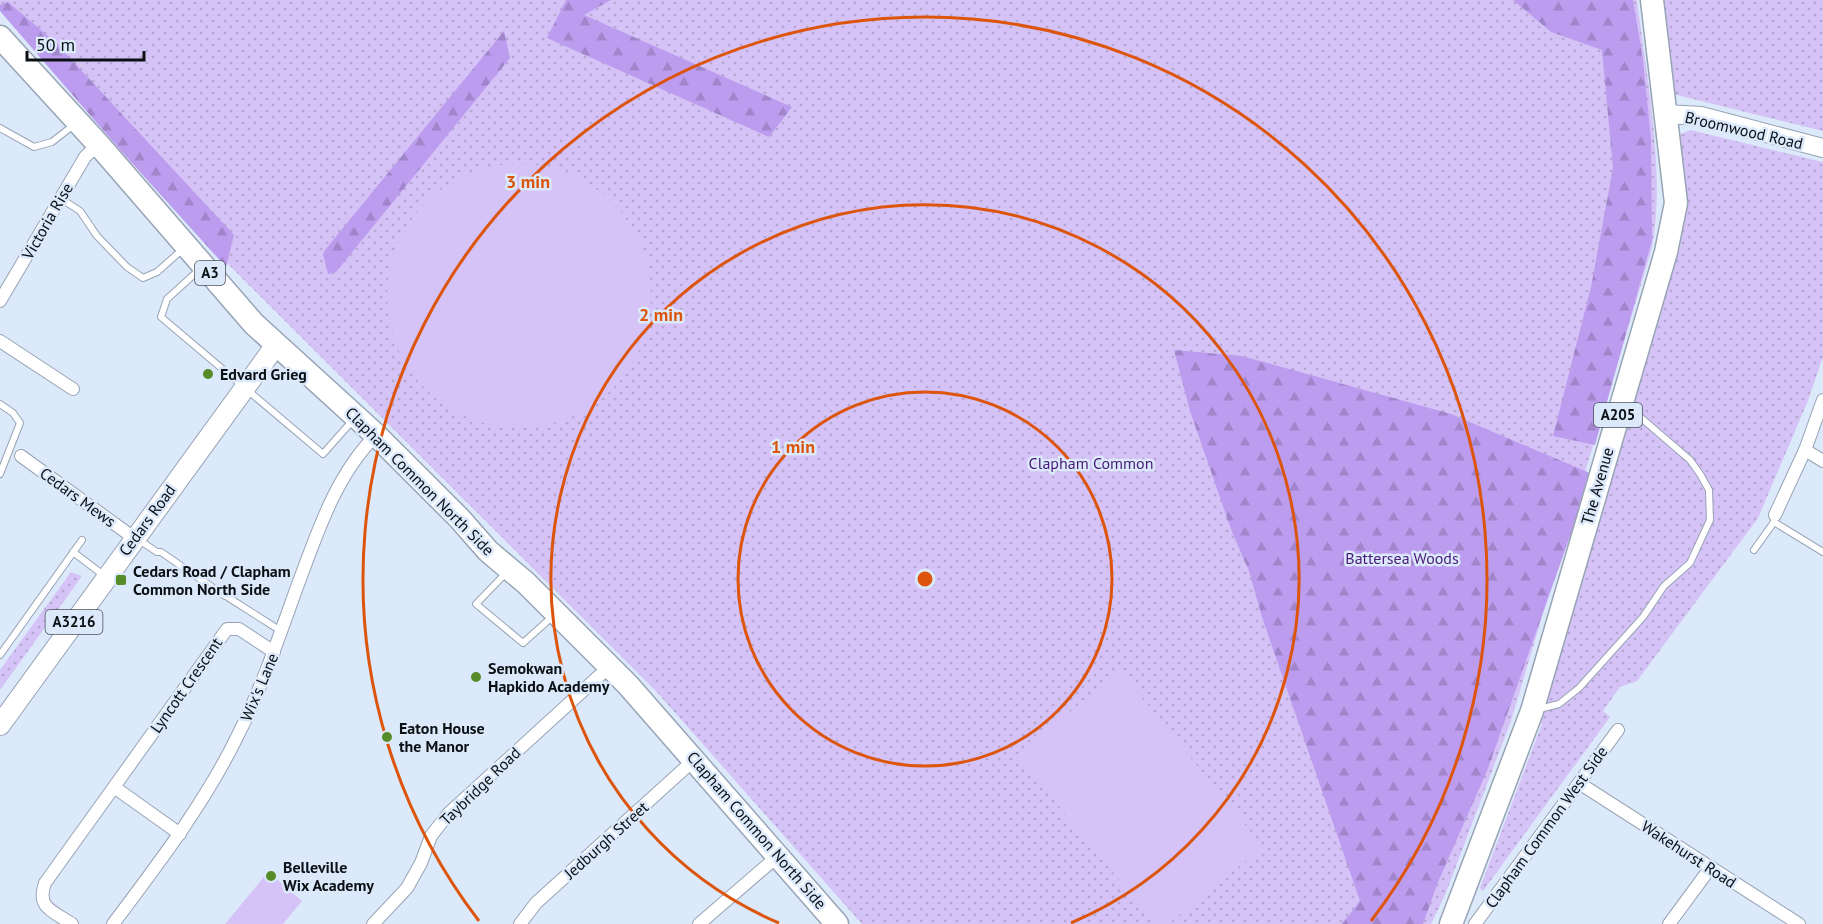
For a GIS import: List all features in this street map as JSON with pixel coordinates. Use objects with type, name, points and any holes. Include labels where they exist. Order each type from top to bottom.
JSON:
[{"type":"highway","name":"The Avenue","points":[[1451,924],[1532,711],[1666,252],[1676,203],[1652,0]]},
{"type":"highway","name":"Clapham Common North Side","points":[[4,48],[98,144],[246,316],[376,435],[610,666],[695,759],[836,924]]},
{"type":"main road","name":"Cedars Road","points":[[0,725],[243,387],[276,345]]},
{"type":"street","name":"Broomwood Road","points":[[1665,114],[1701,116],[1823,148]]},
{"type":"street","name":"Victoria Rise","points":[[0,301],[85,157],[98,144]]},
{"type":"street","points":[[0,340],[72,389]]},
{"type":"street","points":[[1774,518],[1805,450],[1823,400]]},
{"type":"street","name":"Wix's Lane","points":[[113,924],[180,834],[238,735],[274,652],[336,494],[355,458],[376,435]]},
{"type":"street","points":[[1805,450],[1823,461]]},
{"type":"street","name":"Cedars Mews","points":[[21,456],[134,538]]},
{"type":"street","name":"Lyncott Crescent","points":[[72,924],[43,904],[40,896],[45,883],[227,629],[239,629],[274,652]]},
{"type":"street","name":"Taybridge Road","points":[[374,924],[407,888],[421,863],[431,836],[448,814],[610,666]]},
{"type":"street","name":"Clapham Common West Side","points":[[1475,924],[1618,730]]},
{"type":"street","name":"Jedburgh Street","points":[[520,924],[536,903],[695,759]]},
{"type":"street","name":"Wakehurst Road","points":[[1579,783],[1799,924]]},
{"type":"street","points":[[114,787],[180,834]]},
{"type":"street","points":[[699,924],[779,855]]},
{"type":"street","points":[[1669,924],[1710,867]]},
{"type":"lane","points":[[0,128],[23,143],[42,147],[78,122]]},
{"type":"lane","points":[[60,198],[81,211],[97,236],[127,267],[143,278],[157,272],[187,246]]},
{"type":"lane","points":[[204,266],[167,299],[161,317],[323,454],[356,417]]},
{"type":"lane","points":[[1532,711],[1559,704],[1575,692],[1643,617],[1664,586],[1690,562],[1710,520],[1709,490],[1695,467],[1623,402]]},
{"type":"lane","points":[[0,404],[13,413],[20,423],[0,474]]},
{"type":"lane","points":[[1754,550],[1774,518],[1823,552]]},
{"type":"lane","points":[[134,538],[157,552],[161,552],[282,631]]},
{"type":"lane","points":[[0,656],[82,540]]},
{"type":"lane","points":[[73,552],[106,577]]},
{"type":"lane","points":[[510,569],[476,604],[523,643],[556,613]]},
{"type":"green space","name":"Clapham Common","points":[[0,0],[1637,0],[1650,93],[1656,160],[1657,192],[1651,251],[1511,721],[1445,895],[1431,924],[862,924],[655,690],[222,258],[0,8]]},
{"type":"green space","points":[[566,0],[611,0],[584,15],[792,107],[769,137],[547,38]]},
{"type":"green space","points":[[1513,0],[1633,0],[1643,60],[1651,139],[1652,240],[1595,445],[1553,436],[1591,287],[1613,168],[1602,50],[1551,32]]},
{"type":"green space","points":[[1661,0],[1823,0],[1823,131],[1673,94]]},
{"type":"green space","points":[[8,2],[55,42],[234,235],[226,267],[121,151],[0,11],[0,5]]},
{"type":"green space","points":[[504,31],[510,58],[336,272],[328,274],[323,254],[325,250]]},
{"type":"green space","points":[[1690,130],[1823,162],[1823,357],[1807,403],[1758,518],[1637,681],[1620,687],[1603,711],[1610,717],[1483,891],[1480,888],[1542,724],[1538,720],[1681,243],[1679,135]]},
{"type":"green space","points":[[519,164],[545,167],[570,174],[603,194],[621,212],[641,245],[648,270],[651,296],[648,322],[641,347],[621,380],[603,398],[570,418],[545,425],[519,428],[493,425],[468,418],[435,398],[417,380],[397,347],[390,322],[387,296],[390,270],[397,245],[417,212],[435,194],[468,174],[493,167]]},
{"type":"green space","name":"Battersea Woods","points":[[1174,350],[1242,356],[1451,414],[1592,474],[1487,771],[1438,882],[1423,924],[1342,924],[1360,901],[1262,617],[1249,571],[1232,532],[1190,411]]},
{"type":"green space","points":[[71,572],[82,576],[0,690],[0,670]]},
{"type":"green space","points":[[1120,671],[1263,847],[1168,924],[1155,924],[1017,755]]},
{"type":"green space","name":"Belleville Wix Academy","points":[[268,872],[302,901],[283,924],[225,924]]},
{"type":"place","name":"Edvard Grieg","points":[[208,374]]},
{"type":"place","name":"Cedars Road / Clapham Common North Side","points":[[121,580]]},
{"type":"place","name":"Semokwan Hapkido Academy","points":[[476,677]]},
{"type":"place","name":"Eaton House the Manor","points":[[387,737]]},
{"type":"place","name":"Belleville Wix Academy","points":[[271,876]]}]
